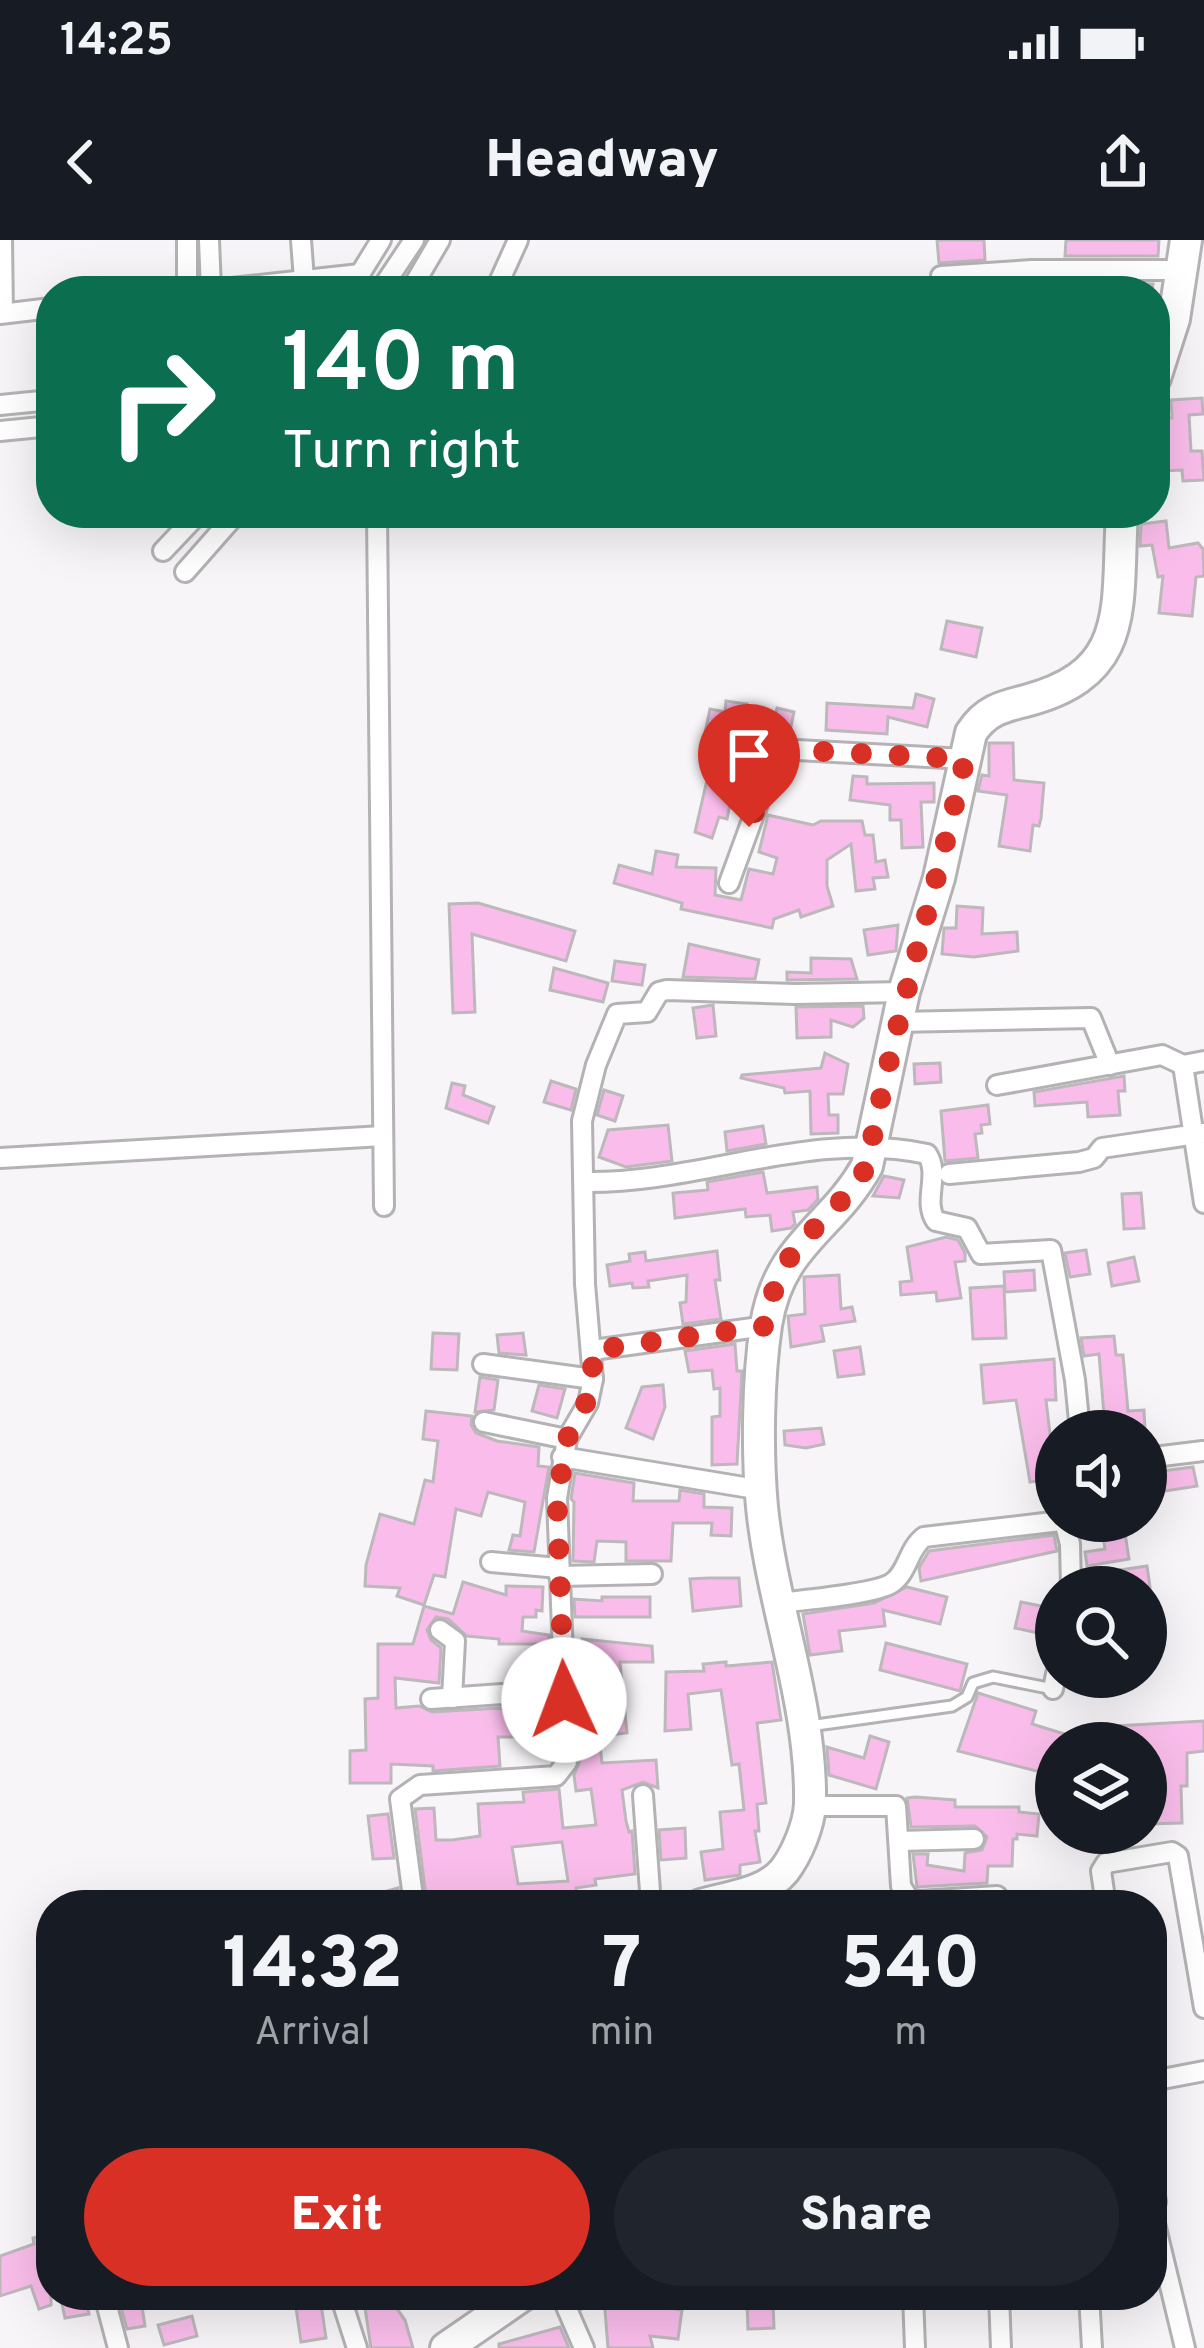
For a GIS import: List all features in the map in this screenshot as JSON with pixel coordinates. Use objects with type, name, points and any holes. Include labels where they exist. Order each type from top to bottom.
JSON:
[{"type":"main road","points":[[1170,332],[1185,255]]},
{"type":"main road","points":[[754,1890],[779,1877],[794,1853],[810,1806],[803,1727],[761,1490],[766,1326],[782,1271],[799,1245],[859,1181],[901,1007],[939,878],[971,734],[981,717],[997,708],[1056,693],[1077,682],[1105,652],[1112,630],[1121,528]]},
{"type":"main road","points":[[446,2348],[502,2310]]},
{"type":"street","points":[[2,240],[2,313],[36,310]]},
{"type":"street","points":[[187,240],[187,276]]},
{"type":"street","points":[[208,240],[208,276]]},
{"type":"street","points":[[301,240],[304,276]]},
{"type":"street","points":[[341,276],[359,274],[381,240]]},
{"type":"street","points":[[390,276],[414,240]]},
{"type":"street","points":[[419,276],[440,240]]},
{"type":"street","points":[[499,276],[502,240]]},
{"type":"street","points":[[502,276],[518,240]]},
{"type":"street","points":[[954,276],[1185,255]]},
{"type":"street","points":[[0,405],[36,401]]},
{"type":"street","points":[[0,431],[36,427]]},
{"type":"street","points":[[163,551],[185,528]]},
{"type":"street","points":[[185,572],[224,528]]},
{"type":"street","points":[[377,528],[384,1206]]},
{"type":"street","points":[[729,884],[778,749],[965,759]]},
{"type":"street","points":[[412,1890],[400,1799],[420,1785],[556,1776],[567,1762],[557,1498],[564,1448],[588,1402],[593,1379],[581,1121],[596,1065],[617,1014],[646,1012],[659,992],[667,990],[795,994],[901,1007],[1090,1018],[1109,1065]]},
{"type":"street","points":[[998,1085],[1162,1055],[1183,1065],[1204,1061]]},
{"type":"street","points":[[1183,1065],[1199,1134],[1204,1203]]},
{"type":"street","points":[[949,1174],[1079,1162],[1094,1158],[1102,1148],[1199,1134]]},
{"type":"street","points":[[0,1158],[383,1136]]},
{"type":"street","points":[[584,1183],[620,1183],[825,1149],[870,1147],[927,1154],[934,1166],[931,1216],[937,1221],[967,1228],[981,1254],[1051,1250],[1078,1410]]},
{"type":"street","points":[[593,1350],[766,1326]]},
{"type":"street","points":[[483,1364],[593,1379]]},
{"type":"street","points":[[484,1422],[564,1448],[761,1490]]},
{"type":"street","points":[[1167,1455],[1203,1450]]},
{"type":"street","points":[[779,1603],[886,1587],[900,1576],[915,1544],[924,1537],[1035,1524]]},
{"type":"street","points":[[491,1562],[559,1572],[652,1574]]},
{"type":"street","points":[[440,1630],[455,1641],[442,1698],[506,1694],[526,1705],[564,1700]]},
{"type":"street","points":[[643,1795],[650,1890]]},
{"type":"street","points":[[810,1806],[896,1806],[903,1890]]},
{"type":"street","points":[[899,1841],[974,1839]]},
{"type":"street","points":[[1104,1890],[1106,1863],[1172,1852],[1178,1856],[1204,2008]]},
{"type":"street","points":[[1167,2078],[1204,2071]]},
{"type":"street","points":[[1167,2273],[1185,2348]]},
{"type":"street","points":[[108,2310],[118,2348]]},
{"type":"street","points":[[345,2310],[357,2348]]},
{"type":"street","points":[[568,2310],[584,2348]]},
{"type":"street","points":[[914,2310],[915,2348]]},
{"type":"street","points":[[1000,2310],[1001,2348]]},
{"type":"street","points":[[1090,2310],[1092,2348]]},
{"type":"lane","points":[[803,1727],[952,1706],[968,1697],[973,1683],[993,1678],[1035,1681]]},
{"type":"building","points":[[937,240],[984,240],[985,260],[939,263]]},
{"type":"building","points":[[1066,240],[1159,240],[1158,256],[1065,256]]},
{"type":"building","points":[[1202,398],[1203,414],[1189,415],[1191,451],[1202,451],[1204,480],[1183,481],[1182,470],[1170,471],[1171,400]]},
{"type":"building","points":[[1141,528],[1167,528],[1169,548],[1198,543],[1203,549],[1204,576],[1196,577],[1192,616],[1159,613],[1163,576],[1158,577],[1152,545],[1140,546]]},
{"type":"building","points":[[947,621],[982,628],[976,657],[941,649]]},
{"type":"building","points":[[916,694],[934,699],[927,727],[888,717],[887,734],[826,730],[827,703],[913,708]]},
{"type":"building","points":[[726,701],[747,704],[742,736],[705,733],[710,709],[725,712]]},
{"type":"building","points":[[777,708],[794,712],[789,736],[770,738]]},
{"type":"building","points":[[989,743],[1013,743],[1014,780],[1044,783],[1041,818],[1039,826],[1033,825],[1030,851],[999,846],[1007,795],[978,791],[982,775],[989,776]]},
{"type":"building","points":[[710,767],[749,774],[744,801],[731,799],[727,819],[719,817],[712,838],[695,832]]},
{"type":"building","points":[[853,776],[867,777],[867,784],[934,783],[934,802],[921,802],[923,847],[902,848],[901,820],[890,820],[890,805],[850,800]]},
{"type":"building","points":[[768,815],[813,825],[862,821],[865,835],[873,835],[876,862],[885,860],[888,877],[873,878],[875,889],[856,891],[851,844],[827,860],[833,906],[801,917],[799,910],[774,919],[772,928],[681,909],[682,903],[614,883],[619,865],[652,874],[656,851],[678,855],[676,867],[716,868],[715,895],[741,900],[749,869],[773,874],[777,858],[759,852]]},
{"type":"building","points":[[478,903],[575,931],[566,961],[472,934],[475,1012],[453,1013],[449,904]]},
{"type":"building","points":[[957,906],[983,908],[982,934],[1017,932],[1018,951],[974,957],[942,954],[944,928],[956,928]]},
{"type":"building","points":[[898,925],[896,951],[868,955],[864,930]]},
{"type":"building","points":[[689,944],[759,960],[755,979],[683,977]]},
{"type":"building","points":[[811,958],[851,959],[857,979],[787,980],[787,972],[811,973]]},
{"type":"building","points":[[615,961],[645,965],[642,985],[612,981]]},
{"type":"building","points":[[554,968],[608,983],[603,1002],[550,990]]},
{"type":"building","points":[[713,1005],[716,1036],[697,1038],[693,1008]]},
{"type":"building","points":[[863,1006],[864,1018],[853,1027],[831,1020],[831,1037],[797,1038],[796,1007]]},
{"type":"building","points":[[825,1053],[848,1064],[843,1094],[828,1094],[829,1115],[838,1115],[838,1133],[811,1134],[810,1091],[785,1093],[784,1088],[741,1078],[821,1068]]},
{"type":"building","points":[[940,1063],[941,1082],[915,1084],[914,1064]]},
{"type":"building","points":[[1124,1076],[1125,1091],[1118,1091],[1120,1115],[1088,1117],[1087,1102],[1035,1106],[1034,1092]]},
{"type":"building","points":[[551,1081],[576,1089],[571,1110],[544,1102]]},
{"type":"building","points":[[452,1083],[465,1086],[463,1095],[494,1107],[488,1123],[446,1108]]},
{"type":"building","points":[[604,1090],[623,1096],[615,1121],[597,1115]]},
{"type":"building","points":[[988,1105],[990,1124],[981,1125],[982,1133],[975,1134],[978,1158],[945,1161],[941,1111]]},
{"type":"building","points":[[668,1125],[672,1161],[626,1167],[599,1157],[608,1130]]},
{"type":"building","points":[[763,1126],[766,1144],[727,1151],[725,1132]]},
{"type":"building","points":[[763,1172],[767,1193],[817,1187],[818,1199],[808,1210],[793,1212],[791,1228],[772,1231],[770,1215],[746,1217],[745,1209],[675,1218],[673,1193],[708,1190],[707,1182]]},
{"type":"building","points":[[884,1176],[904,1180],[899,1198],[873,1196]]},
{"type":"building","points":[[1141,1193],[1144,1228],[1124,1229],[1122,1194]]},
{"type":"building","points":[[946,1237],[958,1240],[965,1253],[965,1261],[955,1262],[961,1298],[937,1301],[936,1292],[901,1295],[900,1282],[912,1281],[907,1247]]},
{"type":"building","points":[[1086,1250],[1090,1274],[1070,1277],[1065,1253]]},
{"type":"building","points":[[717,1251],[720,1280],[715,1280],[721,1319],[683,1324],[680,1303],[686,1302],[687,1275],[648,1281],[649,1287],[610,1286],[607,1265],[630,1261],[629,1254],[645,1252],[646,1261]]},
{"type":"building","points":[[1134,1257],[1139,1281],[1112,1286],[1108,1263]]},
{"type":"building","points":[[1034,1270],[1035,1290],[1005,1292],[1004,1272]]},
{"type":"building","points":[[839,1275],[841,1309],[852,1307],[855,1321],[821,1326],[824,1341],[791,1347],[788,1316],[805,1314],[804,1277]]},
{"type":"building","points":[[1004,1286],[1006,1338],[973,1339],[970,1288]]},
{"type":"building","points":[[433,1333],[459,1334],[457,1370],[431,1369]]},
{"type":"building","points":[[523,1333],[526,1355],[499,1353],[497,1335]]},
{"type":"building","points":[[1114,1336],[1116,1355],[1123,1355],[1128,1410],[1104,1410],[1099,1354],[1084,1356],[1081,1338]]},
{"type":"building","points":[[735,1344],[737,1371],[742,1371],[737,1464],[712,1465],[712,1417],[720,1416],[720,1388],[714,1389],[712,1370],[689,1372],[685,1351]]},
{"type":"building","points":[[860,1347],[864,1374],[838,1377],[834,1351]]},
{"type":"building","points":[[1054,1359],[1056,1400],[1046,1400],[1047,1410],[1035,1410],[1035,1481],[1030,1482],[1016,1400],[984,1403],[981,1365]]},
{"type":"building","points":[[480,1377],[498,1380],[494,1410],[475,1412]]},
{"type":"building","points":[[539,1385],[565,1389],[557,1418],[532,1411]]},
{"type":"building","points":[[663,1385],[665,1407],[653,1439],[626,1428],[642,1387]]},
{"type":"building","points":[[426,1411],[472,1416],[476,1433],[539,1447],[538,1466],[549,1467],[534,1552],[509,1550],[513,1535],[520,1536],[525,1502],[488,1492],[481,1516],[456,1509],[445,1577],[434,1575],[424,1605],[397,1596],[400,1588],[365,1586],[380,1514],[414,1524],[425,1480],[433,1482],[438,1441],[423,1439]]},
{"type":"building","points":[[821,1428],[824,1444],[785,1445],[784,1431]]},
{"type":"building","points":[[1193,1467],[1197,1486],[1167,1491],[1167,1470]]},
{"type":"building","points":[[575,1473],[634,1483],[633,1501],[679,1501],[680,1490],[704,1494],[704,1507],[732,1508],[731,1536],[711,1535],[712,1523],[673,1523],[671,1561],[626,1561],[626,1542],[597,1541],[594,1562],[573,1561]]},
{"type":"building","points":[[1035,1537],[1035,1542],[1055,1542],[1057,1551],[921,1581],[919,1568],[929,1551]]},
{"type":"building","points":[[1104,1542],[1126,1542],[1129,1559],[1087,1566],[1085,1552],[1105,1549]]},
{"type":"building","points":[[739,1578],[741,1606],[693,1611],[690,1579]]},
{"type":"building","points":[[463,1582],[506,1595],[506,1586],[543,1587],[542,1611],[536,1610],[536,1617],[523,1617],[522,1631],[549,1635],[549,1644],[499,1644],[499,1639],[467,1636],[448,1619],[436,1617],[427,1630],[441,1648],[439,1683],[395,1678],[396,1708],[419,1706],[432,1712],[500,1708],[525,1717],[552,1715],[552,1720],[540,1719],[541,1737],[498,1737],[500,1766],[433,1771],[433,1766],[391,1764],[391,1783],[350,1783],[350,1751],[366,1750],[365,1699],[378,1698],[378,1644],[413,1644],[424,1606],[453,1614]]},
{"type":"building","points":[[907,1587],[947,1597],[940,1624],[883,1610],[885,1626],[839,1631],[842,1651],[810,1655],[803,1614],[874,1603]]},
{"type":"building","points":[[602,1597],[650,1597],[650,1617],[575,1617],[574,1599],[602,1601]]},
{"type":"building","points":[[1021,1602],[1035,1605],[1035,1632],[1015,1628]]},
{"type":"building","points":[[582,1639],[652,1646],[653,1662],[620,1662],[627,1733],[599,1736],[602,1763],[656,1760],[658,1788],[643,1782],[622,1790],[632,1831],[635,1874],[595,1879],[596,1885],[576,1890],[425,1890],[415,1809],[434,1808],[436,1840],[452,1840],[480,1836],[478,1804],[524,1802],[523,1792],[559,1789],[563,1828],[596,1825],[591,1789],[576,1791],[574,1775],[580,1761],[578,1705],[584,1704],[585,1687],[591,1686],[594,1656],[580,1654]],"holes":[[[562,1842],[568,1881],[518,1884],[512,1847]]]},
{"type":"building","points":[[886,1643],[967,1664],[960,1691],[880,1670]]},
{"type":"building","points":[[726,1662],[726,1666],[772,1662],[781,1720],[757,1723],[766,1803],[757,1804],[760,1862],[740,1865],[740,1875],[705,1880],[701,1852],[723,1849],[720,1812],[744,1810],[739,1764],[732,1765],[721,1690],[688,1694],[691,1729],[665,1731],[666,1672],[704,1671],[703,1664]]},
{"type":"building","points":[[978,1693],[1036,1711],[1032,1724],[1035,1771],[958,1751]]},
{"type":"building","points":[[1204,1721],[1204,1751],[1187,1753],[1187,1786],[1181,1786],[1182,1823],[1167,1823],[1167,1723]]},
{"type":"building","points":[[870,1736],[889,1742],[876,1789],[829,1775],[827,1747],[864,1758]]},
{"type":"building","points":[[907,1798],[955,1800],[955,1807],[1019,1807],[1019,1812],[1035,1814],[1035,1836],[1017,1834],[1012,1866],[988,1866],[987,1883],[917,1887],[913,1854],[928,1854],[927,1865],[964,1871],[965,1853],[982,1850],[987,1837],[975,1826],[911,1827]]},
{"type":"building","points":[[388,1814],[394,1858],[373,1859],[368,1816]]},
{"type":"building","points":[[685,1828],[686,1858],[661,1860],[659,1830]]},
{"type":"building","points":[[36,2237],[36,2300],[31,2286],[0,2296],[0,2256],[34,2244]]},
{"type":"building","points":[[63,2310],[88,2310],[89,2314],[65,2318]]},
{"type":"building","points":[[122,2310],[143,2310],[145,2326],[127,2329]]},
{"type":"building","points":[[296,2310],[322,2310],[326,2338],[301,2342]]},
{"type":"building","points":[[365,2310],[398,2310],[413,2348],[371,2348]]},
{"type":"building","points":[[605,2310],[682,2310],[678,2339],[650,2336],[653,2348],[608,2348]]},
{"type":"building","points":[[747,2310],[773,2310],[774,2328],[748,2329]]},
{"type":"building","points":[[192,2316],[197,2336],[164,2345],[158,2325]]},
{"type":"building","points":[[560,2327],[569,2348],[499,2348],[499,2344]]},
{"type":"route","points":[[564,1700],[557,1498],[567,1439],[592,1391],[593,1350],[766,1326],[782,1271],[799,1245],[859,1181],[867,1166],[904,992],[939,878],[965,759],[778,749],[749,827]]}]
